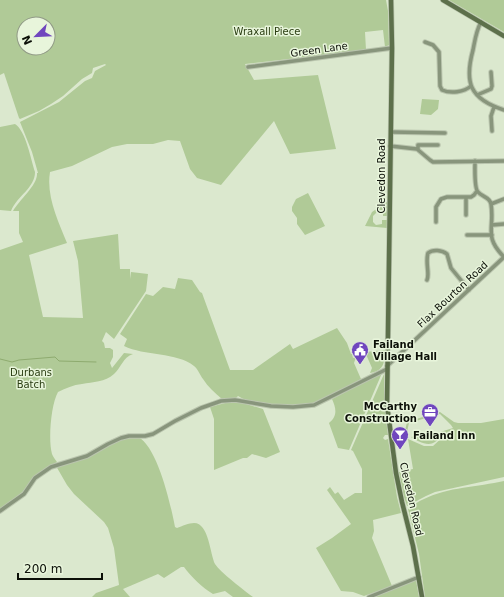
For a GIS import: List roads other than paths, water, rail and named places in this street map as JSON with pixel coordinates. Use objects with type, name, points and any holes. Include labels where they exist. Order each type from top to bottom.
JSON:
[{"type":"main road","name":"Clevedon Road","points":[[391,0],[392,48],[387,366],[388,412],[395,467],[413,546],[422,597]]},
{"type":"main road","points":[[443,0],[504,36]]},
{"type":"street","points":[[481,22],[478,28],[470,62],[469,74],[472,86],[477,95],[484,102],[504,110]]},
{"type":"street","points":[[427,42],[435,47],[439,52],[440,86],[442,90],[452,92],[463,91],[472,86]]},
{"type":"street","name":"Green Lane","points":[[248,67],[392,48]]},
{"type":"street","points":[[477,95],[491,89],[493,79],[490,72]]},
{"type":"street","points":[[490,129],[494,107]]},
{"type":"street","points":[[391,132],[445,133]]},
{"type":"street","points":[[418,149],[418,145],[438,145]]},
{"type":"street","points":[[390,146],[418,149],[433,162],[504,161]]},
{"type":"street","points":[[475,161],[476,186],[478,191],[487,197],[491,204],[492,235],[494,246],[504,257]]},
{"type":"street","points":[[434,220],[437,205],[441,199],[447,197],[473,196],[478,191]]},
{"type":"street","points":[[465,213],[466,197]]},
{"type":"street","points":[[491,204],[504,199]]},
{"type":"street","points":[[492,224],[504,224]]},
{"type":"street","points":[[467,235],[492,235]]},
{"type":"street","points":[[429,278],[427,270],[428,253],[431,251],[448,252],[451,268],[469,290]]},
{"type":"street","name":"Flax Bourton Road","points":[[0,511],[24,494],[35,478],[51,467],[87,456],[121,438],[153,434],[201,408],[222,401],[231,400],[243,400],[263,406],[293,407],[314,405],[387,366],[504,257]]},
{"type":"street","points":[[369,597],[419,577]]},
{"type":"waterway","points":[[0,359],[12,362],[55,357],[59,361],[96,362]]},
{"type":"place","name":"Failand Village Hall","points":[[360,365]]},
{"type":"place","name":"McCarthy Construction","points":[[430,427]]},
{"type":"place","name":"Failand Inn","points":[[400,450]]},
{"type":"park label","name":"Wraxall Piece","points":[[267,31]]},
{"type":"park label","name":"Durbans Batch","points":[[31,378]]}]
